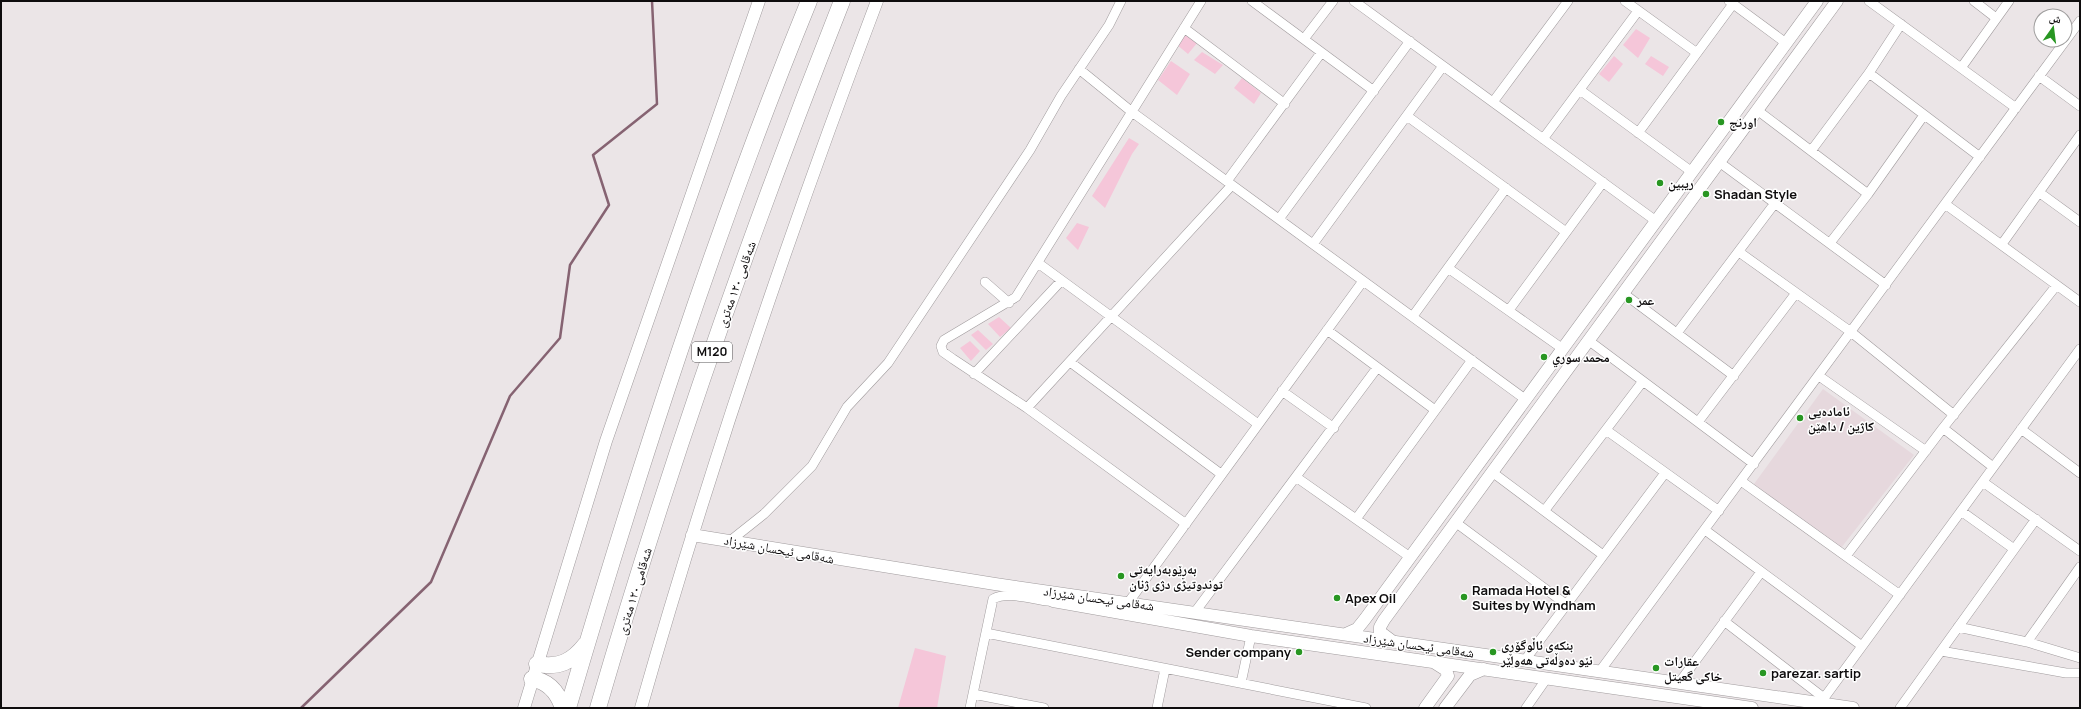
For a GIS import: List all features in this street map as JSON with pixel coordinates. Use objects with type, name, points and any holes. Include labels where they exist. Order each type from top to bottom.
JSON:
[{"type":"highway","name":"M120","points":[[568,708],[650,443],[700,294],[781,68],[809,1]]},
{"type":"highway","name":"شەقامی ١٢٠ مەتری","points":[[598,708],[662,497],[734,288],[842,1]]},
{"type":"highway","points":[[563,708],[552,688],[543,682],[535,671],[548,666],[563,663],[574,656],[587,643]]},
{"type":"street","points":[[524,708],[606,441],[759,1]]},
{"type":"street","points":[[641,708],[692,535],[782,260],[877,1]]},
{"type":"street","points":[[730,541],[764,514],[812,466],[847,407],[888,363],[932,299],[945,275],[1030,150],[1079,69],[1109,25],[1121,1]]},
{"type":"street","points":[[1186,524],[1027,408],[943,352],[941,346],[944,340],[1009,303],[1016,297],[1201,1]]},
{"type":"street","points":[[1304,39],[1333,1]]},
{"type":"street","points":[[1354,1],[1656,221]]},
{"type":"street","points":[[1493,102],[1568,1]]},
{"type":"street","points":[[1625,1],[1697,53]]},
{"type":"street","points":[[1346,634],[1357,629],[1817,1]]},
{"type":"street","points":[[1393,641],[1381,633],[1380,627],[1384,620],[1837,1]]},
{"type":"street","points":[[1869,1],[2016,108]]},
{"type":"street","points":[[1974,1],[1996,18]]},
{"type":"street","points":[[1961,68],[2009,1]]},
{"type":"street","points":[[1254,2],[1374,91]]},
{"type":"street","points":[[1638,133],[1697,53],[1731,3],[1786,43]]},
{"type":"street","points":[[1543,139],[1638,11]]},
{"type":"street","points":[[1811,151],[1869,73],[1901,24]]},
{"type":"street","points":[[1600,671],[2039,76],[2079,26]]},
{"type":"street","points":[[1184,28],[1284,104]]},
{"type":"street","points":[[1280,219],[1410,41]]},
{"type":"street","points":[[1027,408],[1070,362],[1229,183],[1321,53]]},
{"type":"street","points":[[1313,244],[1443,66]]},
{"type":"street","points":[[1079,69],[1132,112],[1525,399]]},
{"type":"street","points":[[1869,73],[1980,157]]},
{"type":"street","points":[[2039,76],[2080,106]]},
{"type":"street","points":[[1580,90],[1692,172]]},
{"type":"street","points":[[1757,110],[1868,194]]},
{"type":"street","points":[[1830,243],[1868,194],[1924,115]]},
{"type":"street","points":[[1407,116],[1566,232]]},
{"type":"street","points":[[1723,130],[1736,138]]},
{"type":"street","points":[[2002,244],[2080,135]]},
{"type":"street","points":[[1719,162],[1886,285]]},
{"type":"street","points":[[1509,310],[1603,182]]},
{"type":"street","points":[[1413,316],[1506,188]]},
{"type":"street","points":[[2040,192],[2080,222]]},
{"type":"street","points":[[1677,334],[1775,203]]},
{"type":"street","points":[[1945,204],[2080,302]]},
{"type":"street","points":[[1739,252],[1851,332],[1954,415]]},
{"type":"street","points":[[1038,263],[1258,424]]},
{"type":"street","points":[[1448,268],[1563,349]]},
{"type":"street","points":[[974,374],[1061,281]]},
{"type":"street","points":[[1128,602],[1363,281]]},
{"type":"street","points":[[985,282],[1009,303]]},
{"type":"street","points":[[1846,556],[1954,415],[2056,286]]},
{"type":"street","points":[[1623,293],[1734,376]]},
{"type":"street","points":[[1698,422],[1796,293]]},
{"type":"street","points":[[1327,330],[1435,410]]},
{"type":"street","points":[[1588,340],[1754,464]]},
{"type":"street","points":[[1724,621],[1823,701],[2080,349]]},
{"type":"street","points":[[1356,519],[1472,360]]},
{"type":"street","points":[[1070,362],[1221,474]]},
{"type":"street","points":[[1196,612],[1334,428],[1377,368]]},
{"type":"street","points":[[1819,376],[1926,451]]},
{"type":"street","points":[[1541,378],[1553,388]]},
{"type":"street","points":[[1545,510],[1643,381]]},
{"type":"street","points":[[1282,391],[1334,428]]},
{"type":"street","points":[[1944,428],[1993,467]]},
{"type":"street","points":[[2021,429],[2078,468]]},
{"type":"street","points":[[1606,430],[1719,511]]},
{"type":"street","points":[[1492,472],[1545,510],[1603,555]]},
{"type":"street","points":[[1525,660],[1665,473]]},
{"type":"street","points":[[1296,477],[1410,557]]},
{"type":"street","points":[[1741,481],[1900,595]]},
{"type":"street","points":[[1983,482],[2080,550]]},
{"type":"street","points":[[1962,511],[2014,549]]},
{"type":"street","points":[[1900,708],[2036,519]]},
{"type":"street","points":[[1455,522],[1567,605]]},
{"type":"street","points":[[1705,530],[1862,646]]},
{"type":"street","name":"شەقامی ئیحسان شێرزاد","points":[[692,535],[1033,589],[1679,683],[1823,701],[1853,708]]},
{"type":"street","points":[[2027,642],[2080,567]]},
{"type":"street","points":[[1679,683],[1761,572]]},
{"type":"street","name":"شەقامی ئیحسان شێرزاد","points":[[1033,589],[1040,596],[1052,601],[1251,636],[1653,694],[1705,705],[1752,708]]},
{"type":"street","points":[[970,708],[993,599],[998,596],[1006,595],[1052,601]]},
{"type":"street","points":[[1370,611],[1373,619],[1378,621],[1384,620]]},
{"type":"street","points":[[1284,641],[1287,626]]},
{"type":"street","points":[[1958,627],[2027,642],[2080,658]]},
{"type":"street","points":[[986,633],[1366,708]]},
{"type":"street","points":[[1241,683],[1251,636]]},
{"type":"street","points":[[1941,651],[2066,673],[2080,673]]},
{"type":"street","points":[[1434,662],[1446,670],[1448,676]]},
{"type":"street","points":[[1157,708],[1165,669]]},
{"type":"street","points":[[1445,708],[1461,685],[1472,673],[1484,669]]},
{"type":"street","points":[[1425,708],[1448,676],[1453,675],[1458,677],[1461,685]]},
{"type":"street","points":[[1526,708],[1547,678]]},
{"type":"street","points":[[1653,694],[1655,679]]},
{"type":"street","points":[[973,694],[1044,708]]},
{"type":"shaded area","points":[[1636,29],[1650,38],[1638,58],[1623,45]]},
{"type":"shaded area","points":[[1184,34],[1197,43],[1188,54],[1176,44]]},
{"type":"shaded area","points":[[1202,52],[1223,65],[1215,74],[1194,60]]},
{"type":"shaded area","points":[[1614,56],[1623,64],[1609,82],[1599,74]]},
{"type":"shaded area","points":[[1651,56],[1669,67],[1663,76],[1645,64]]},
{"type":"shaded area","points":[[1171,61],[1190,74],[1177,95],[1158,80]]},
{"type":"shaded area","points":[[1242,78],[1261,93],[1254,104],[1234,88]]},
{"type":"shaded area","points":[[1129,138],[1139,144],[1132,154],[1105,208],[1092,196]]},
{"type":"shaded area","points":[[1077,223],[1089,227],[1078,250],[1066,238]]},
{"type":"shaded area","points":[[999,317],[1011,328],[1000,337],[988,324]]},
{"type":"shaded area","points":[[978,330],[993,344],[986,350],[971,335]]},
{"type":"shaded area","points":[[970,341],[980,351],[971,361],[960,348]]},
{"type":"shaded area","points":[[1823,389],[1914,455],[1841,548],[1754,484]]},
{"type":"shaded area","points":[[915,648],[946,656],[937,708],[898,708]]},
{"type":"waterway","points":[[301,708],[431,582],[510,396],[560,338],[570,265],[609,205],[593,155],[657,104],[652,1]]},
{"type":"place","name":"اورنج","points":[[1721,122]]},
{"type":"place","name":"ريبين","points":[[1660,183]]},
{"type":"place","name":"Shadan Style","points":[[1706,194]]},
{"type":"place","name":"عمر","points":[[1629,300]]},
{"type":"place","name":"محمد سوري","points":[[1544,357]]},
{"type":"place","name":"ئامادەيی کاژين / داهێن","points":[[1800,418]]},
{"type":"place","name":"بەڕێوبەرایەتی توندوتیژی دژی ژنان","points":[[1121,576]]},
{"type":"place","name":"Ramada Hotel & Suites by Wyndham","points":[[1464,597]]},
{"type":"place","name":"Apex Oil","points":[[1337,598]]},
{"type":"place","name":"Sender company","points":[[1299,652]]},
{"type":"place","name":"بنکەی ئاڵوگۆڕی نێو دەوڵەتی هەولێر","points":[[1493,652]]},
{"type":"place","name":"عقارات خاكى گعيتل","points":[[1656,668]]},
{"type":"place","name":"parezar. sartip","points":[[1763,673]]}]
